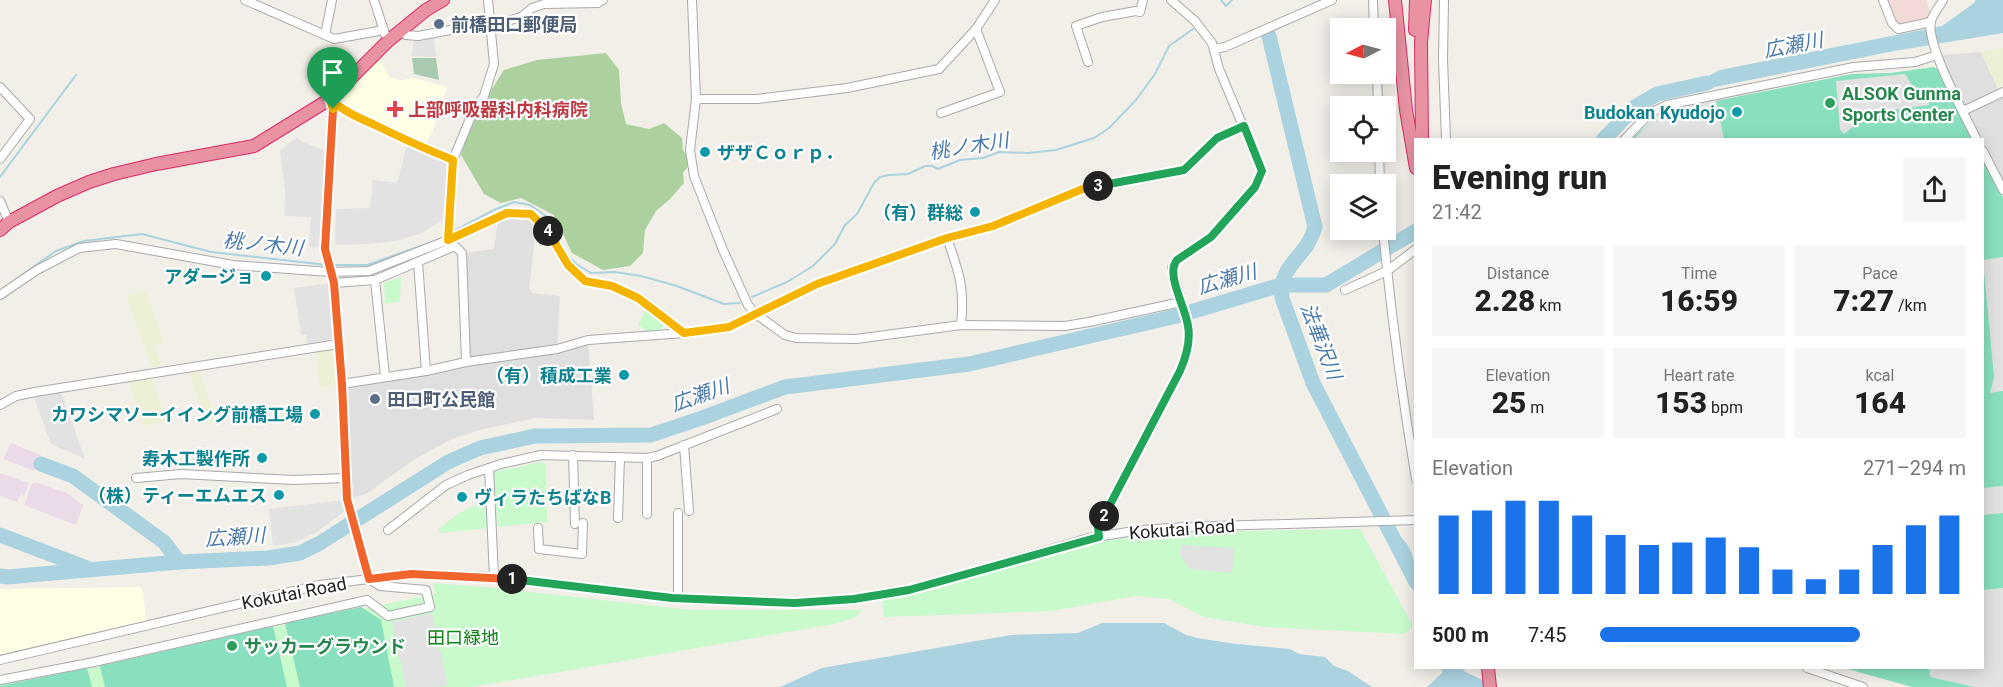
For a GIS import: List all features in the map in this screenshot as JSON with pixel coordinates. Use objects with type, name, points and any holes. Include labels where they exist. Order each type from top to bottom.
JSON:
[{"type":"highway","points":[[5,226],[57,196],[114,174],[254,146],[330,99],[386,36],[400,31],[426,10],[443,0]]},
{"type":"highway","points":[[1395,0],[1403,90],[1414,156]]},
{"type":"highway","points":[[1416,0],[1420,138]]},
{"type":"highway","points":[[1420,138],[1421,42],[1425,0]]},
{"type":"highway","points":[[1488,669],[1490,687]]},
{"type":"street","points":[[245,0],[334,39],[386,36],[374,0]]},
{"type":"street","points":[[325,35],[332,0]]},
{"type":"street","points":[[448,240],[453,160],[474,110],[484,96],[494,64],[488,0]]},
{"type":"street","points":[[400,31],[418,36],[471,26],[491,26],[521,17],[532,8],[544,4],[598,3],[603,0]]},
{"type":"street","points":[[692,0],[696,99],[690,150],[694,176],[723,250],[748,305],[756,314],[785,335],[796,338],[856,339],[961,325],[1065,326],[1181,303]]},
{"type":"street","points":[[696,99],[757,99],[824,91],[939,69],[976,29],[995,0]]},
{"type":"street","points":[[1088,62],[1076,26],[1113,15],[1140,12],[1143,0]]},
{"type":"street","points":[[1099,537],[1098,527],[1185,359],[1189,342],[1187,320],[1172,273],[1173,264],[1211,237],[1255,187],[1262,171],[1219,69],[1215,49],[1203,30],[1171,0]]},
{"type":"street","points":[[1215,49],[1225,47],[1332,0]]},
{"type":"street","points":[[1372,0],[1373,18]]},
{"type":"street","points":[[1444,0],[1443,70],[1446,138]]},
{"type":"street","points":[[1883,0],[1892,23],[1898,29],[1931,25]]},
{"type":"street","points":[[1943,0],[1931,25],[1934,45],[1976,138]]},
{"type":"street","points":[[941,113],[1000,92],[976,29]]},
{"type":"street","points":[[1626,138],[1650,113],[1667,105],[1854,67],[1915,62],[1937,55]]},
{"type":"street","points":[[0,87],[30,119],[0,159]]},
{"type":"street","points":[[1963,111],[2003,93]]},
{"type":"street","points":[[330,99],[337,106],[361,118],[453,160]]},
{"type":"street","points":[[0,680],[94,662],[367,600],[388,616],[430,607],[426,590],[380,586],[369,579],[347,499],[342,384],[334,283],[325,249],[333,109],[330,99]]},
{"type":"street","points":[[342,384],[557,349],[588,340],[684,333],[729,327],[817,284],[947,238],[993,226],[1085,188],[1184,170],[1217,138],[1244,126]]},
{"type":"street","points":[[1984,153],[2003,190]]},
{"type":"street","points":[[0,201],[5,226]]},
{"type":"street","points":[[0,295],[62,255],[79,248],[116,244],[232,264],[330,272],[369,271],[448,240],[507,213],[531,214],[546,228],[568,265],[585,281],[612,286],[638,298],[684,333]]},
{"type":"street","points":[[947,238],[961,278],[963,299],[961,325]]},
{"type":"street","points":[[1385,240],[1400,363],[1402,398],[1414,467]]},
{"type":"street","points":[[334,283],[375,280],[455,246],[462,253],[466,362]]},
{"type":"street","points":[[1346,290],[1414,250]]},
{"type":"street","points":[[418,262],[426,371]]},
{"type":"street","points":[[375,280],[385,376]]},
{"type":"street","points":[[0,405],[16,396],[35,392],[338,344]]},
{"type":"street","points":[[388,530],[446,485],[489,468],[541,455],[647,458],[777,409]]},
{"type":"street","points":[[684,445],[689,511]]},
{"type":"street","points":[[538,528],[538,549],[582,554],[573,455]]},
{"type":"street","points":[[618,518],[620,457]]},
{"type":"street","points":[[647,458],[647,514]]},
{"type":"street","points":[[489,468],[494,577]]},
{"type":"street","points":[[136,478],[181,474],[292,480],[347,478]]},
{"type":"street","points":[[678,513],[678,598]]},
{"type":"street","name":"Kokutai Road","points":[[0,660],[320,585],[411,574],[494,577],[678,598],[795,603],[854,599],[909,590],[1099,537],[1141,530],[1185,526],[1414,520]]},
{"type":"street","points":[[1810,669],[1863,687]]},
{"type":"shaded area","points":[[1887,0],[1926,0],[1931,14],[1925,21],[1901,27],[1896,23]]},
{"type":"shaded area","points":[[414,38],[434,38],[436,57],[412,56]]},
{"type":"shaded area","points":[[2003,48],[2003,87],[1998,89],[1981,52]]},
{"type":"shaded area","points":[[1981,52],[1998,89],[1966,105],[1961,103],[1940,59],[1943,55]]},
{"type":"shaded area","points":[[412,58],[436,58],[439,80],[414,74]]},
{"type":"shaded area","name":"上部呼吸器科内科病院","points":[[379,59],[390,78],[401,80],[414,78],[447,87],[432,133],[424,146],[337,102]]},
{"type":"shaded area","points":[[1905,74],[1919,96],[1922,99],[1928,98],[1929,105],[1878,112],[1866,116],[1844,134],[1840,130],[1836,81]]},
{"type":"shaded area","points":[[2003,95],[2003,187],[1984,148],[1984,138],[1980,138],[1968,115],[1970,110]]},
{"type":"shaded area","points":[[1716,100],[1724,138],[1635,138],[1658,115]]},
{"type":"shaded area","points":[[297,137],[301,141],[329,152],[322,247],[309,247],[311,217],[284,216],[285,190],[280,151]]},
{"type":"shaded area","points":[[407,144],[448,164],[445,218],[422,233],[396,241],[335,245],[336,209],[370,208],[373,180],[397,183]]},
{"type":"shaded area","points":[[507,213],[537,220],[529,288],[532,293],[560,296],[557,348],[588,340],[594,420],[535,418],[480,430],[452,439],[415,459],[366,494],[347,499],[342,384],[465,362],[462,253],[494,249],[498,218]]},
{"type":"shaded area","points":[[2003,257],[2003,391],[1990,393],[1994,377],[1984,260]]},
{"type":"shaded area","points":[[331,283],[335,338],[307,344],[306,335],[301,335],[294,288]]},
{"type":"shaded area","points":[[145,290],[164,342],[155,345],[161,366],[152,367],[126,295]]},
{"type":"shaded area","points":[[334,347],[337,385],[320,387],[316,350]]},
{"type":"shaded area","points":[[199,371],[217,422],[208,424],[189,373]]},
{"type":"shaded area","points":[[152,378],[166,420],[143,426],[129,382]]},
{"type":"shaded area","points":[[61,392],[85,459],[51,444],[33,395]]},
{"type":"shaded area","points":[[11,443],[41,455],[35,471],[3,459]]},
{"type":"shaded area","points":[[0,473],[29,483],[24,496],[20,494],[17,502],[0,496]]},
{"type":"shaded area","points":[[35,482],[67,493],[83,505],[76,525],[24,505],[31,485]]},
{"type":"shaded area","points":[[2003,486],[2003,513],[1984,515],[1984,488]]},
{"type":"shaded area","points":[[344,500],[346,510],[317,532],[296,542],[273,546],[269,509]]},
{"type":"shaded area","points":[[1181,545],[1234,548],[1232,573],[1190,569],[1180,555]]},
{"type":"shaded area","points":[[142,587],[147,626],[0,660],[0,589]]},
{"type":"shaded area","points":[[2003,588],[2003,687],[1974,687],[1930,677],[1929,669],[1984,669],[1984,590]]},
{"type":"shaded area","points":[[432,613],[448,685],[406,687],[392,622]]},
{"type":"green space","points":[[606,53],[619,70],[621,103],[626,124],[649,129],[664,123],[682,138],[683,150],[691,162],[683,173],[684,183],[656,211],[645,230],[643,253],[630,266],[603,270],[572,253],[554,215],[521,198],[501,203],[484,194],[461,155],[479,111],[504,70],[537,60]]},
{"type":"green space","name":"ALSOK Gunma Sports Center","points":[[1934,67],[1940,71],[1973,138],[1633,138],[1658,115],[1700,104],[1852,74],[1891,73]]},
{"type":"green space","name":"ALSOK Gunma Sports Center","points":[[1984,159],[2003,198],[2003,687],[1912,687],[1848,669],[1984,669]]},
{"type":"green space","points":[[401,277],[400,301],[385,304],[384,283]]},
{"type":"green space","points":[[647,308],[665,323],[659,333],[650,333],[638,325]]},
{"type":"green space","points":[[541,462],[546,464],[547,522],[497,527],[494,472]]},
{"type":"green space","points":[[487,503],[489,528],[439,533],[439,529],[461,512]]},
{"type":"green space","points":[[1360,529],[1413,626],[1404,634],[1264,627],[1204,617],[1169,599],[1136,596],[1051,611],[884,617],[882,599],[937,589],[1083,545],[1114,539],[1188,532]]},
{"type":"green space","name":"田口緑地","points":[[433,583],[691,610],[862,610],[856,617],[834,624],[473,687],[0,687],[0,683],[435,594]]},
{"type":"green space","points":[[361,607],[381,620],[394,687],[300,687],[285,623]]},
{"type":"green space","name":"サッカーグラウンド","points":[[273,626],[287,687],[105,687],[100,666]]},
{"type":"green space","points":[[87,668],[92,687],[0,687],[0,686]]},
{"type":"water","points":[[1976,0],[2003,0],[2003,33],[1894,51],[1670,96],[1720,70],[1942,26]]},
{"type":"water","points":[[1399,536],[1405,541],[1412,555],[1414,592],[1400,559]]},
{"type":"water","points":[[1102,623],[1164,623],[1186,635],[1197,638],[1290,649],[1299,654],[1325,657],[1334,666],[1348,671],[1372,687],[780,687],[822,668],[1011,635],[1078,633]]},
{"type":"water","points":[[1442,669],[1463,669],[1499,687],[1427,687],[1442,673]]},
{"type":"waterway","name":"法華沢川","points":[[1221,0],[1226,6],[1232,0]]},
{"type":"waterway","name":"桃ノ木川","points":[[752,297],[787,282],[813,266],[835,244],[845,225],[857,214],[874,183],[880,177],[908,174],[925,166],[938,169],[960,160],[983,158],[999,152],[1028,153],[1056,150],[1094,138],[1109,128],[1136,100],[1155,74],[1169,46],[1193,29]]},
{"type":"waterway","name":"法華沢川","points":[[1269,36],[1315,227],[1311,238],[1284,277],[1282,298],[1313,383],[1414,578]]},
{"type":"waterway","points":[[0,177],[76,75]]},
{"type":"waterway","name":"広瀬川","points":[[1605,138],[1635,107],[1657,94],[1707,83]]},
{"type":"waterway","name":"桃ノ木川","points":[[450,233],[514,202],[530,205],[549,218],[559,241]]},
{"type":"waterway","name":"広瀬川","points":[[0,576],[179,562],[268,558],[300,553],[320,543],[448,462],[480,448],[535,436],[651,435],[785,387],[969,364],[1177,316],[1281,285],[1326,285],[1414,232]]},
{"type":"waterway","name":"桃ノ木川","points":[[12,282],[56,251],[84,241],[142,234],[211,252],[327,265]]},
{"type":"waterway","name":"桃ノ木川","points":[[333,265],[367,265],[432,242]]},
{"type":"waterway","name":"桃ノ木川","points":[[566,254],[576,264],[591,273],[615,272],[641,276],[677,286],[724,304],[740,303]]},
{"type":"waterway","points":[[41,464],[73,476],[164,542],[179,562]]},
{"type":"waterway","points":[[0,535],[87,568]]},
{"type":"place","name":"前橋田口郵便局","points":[[439,24]]},
{"type":"place","name":"ALSOK Gunma Sports Center","points":[[1830,103]]},
{"type":"place","name":"上部呼吸器科内科病院","points":[[395,109]]},
{"type":"place","name":"Budokan Kyudojo","points":[[1737,112]]},
{"type":"place","name":"ザザＣｏｒｐ．","points":[[705,152]]},
{"type":"place","name":"（有）群総","points":[[975,212]]},
{"type":"place","name":"アダージョ","points":[[266,276]]},
{"type":"place","name":"（有）積成工業","points":[[624,375]]},
{"type":"place","name":"田口町公民館","points":[[375,399]]},
{"type":"place","name":"カワシマソーイイング前橋工場","points":[[315,414]]},
{"type":"place","name":"寿木工製作所","points":[[262,458]]},
{"type":"place","name":"（株）ティーエムエス","points":[[279,495]]},
{"type":"place","name":"ヴィラたちばなB","points":[[462,497]]},
{"type":"place","name":"サッカーグラウンド","points":[[232,646]]},
{"type":"route","points":[[330,99],[337,106],[361,118],[453,160],[448,240],[507,213],[531,214],[546,228],[568,265],[585,281],[612,286],[638,298],[684,333],[729,327],[817,284],[947,238],[993,226],[1085,188],[1184,170],[1217,138],[1244,126],[1262,171],[1255,187],[1211,237],[1173,264],[1172,273],[1188,325],[1188,350],[1180,371],[1098,527],[1099,537],[909,590],[854,599],[795,603],[672,598],[494,577],[411,574],[369,579],[347,499],[342,384],[334,283],[325,249],[333,109],[330,99]]}]
